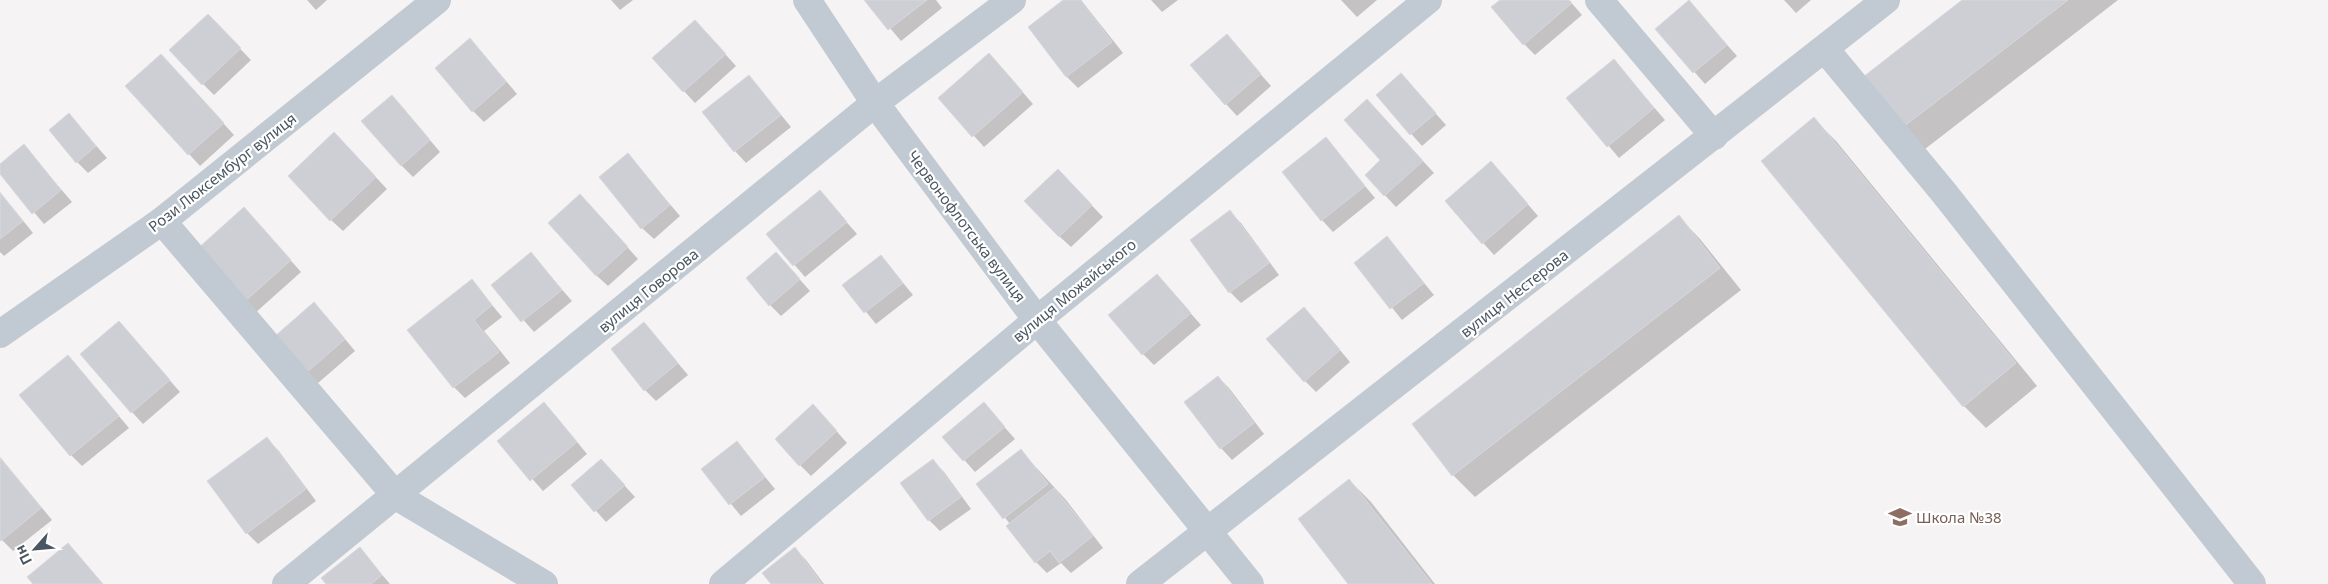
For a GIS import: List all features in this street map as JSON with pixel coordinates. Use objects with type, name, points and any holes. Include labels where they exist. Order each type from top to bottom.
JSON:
[{"type":"street","name":"Рози Люксембург вулиця","points":[[0,334],[162,221],[437,0]]},
{"type":"street","name":"Червонофлотська вулиця","points":[[807,0],[875,103],[1037,320],[1250,584]]},
{"type":"street","name":"вулиця Говорова","points":[[286,584],[875,103],[1012,0]]},
{"type":"street","name":"вулиця Можайського","points":[[723,584],[1037,320],[1428,0]]},
{"type":"street","points":[[1600,0],[1714,136]]},
{"type":"street","name":"вулиця Нестерова","points":[[1140,584],[1886,0]]},
{"type":"street","points":[[1825,49],[1944,194],[2252,584]]},
{"type":"street","points":[[162,221],[396,496],[544,584]]},
{"type":"building","points":[[864,0],[927,0],[888,30]]},
{"type":"building","points":[[1063,0],[1081,0],[1112,42],[1066,77],[1028,27]]},
{"type":"building","points":[[1500,0],[1569,0],[1572,3],[1523,45],[1491,7]]},
{"type":"building","points":[[1689,0],[1727,45],[1693,73],[1655,29]]},
{"type":"building","points":[[1962,0],[2068,0],[1902,128],[1863,77]]},
{"type":"building","points":[[208,14],[241,48],[202,85],[169,50]]},
{"type":"building","points":[[695,20],[726,54],[683,92],[652,58]]},
{"type":"building","points":[[1227,34],[1261,74],[1225,105],[1190,65]]},
{"type":"building","points":[[470,38],[506,82],[472,112],[435,68]]},
{"type":"building","points":[[989,53],[1023,92],[972,137],[938,98]]},
{"type":"building","points":[[161,54],[224,123],[188,155],[125,86]]},
{"type":"building","points":[[1614,59],[1654,108],[1607,147],[1566,98]]},
{"type":"building","points":[[1401,73],[1436,113],[1410,135],[1376,95]]},
{"type":"building","points":[[749,75],[781,115],[734,152],[702,112]]},
{"type":"building","points":[[392,95],[430,140],[401,166],[361,121]]},
{"type":"building","points":[[1367,99],[1423,161],[1384,196],[1365,175],[1380,160],[1344,120]]},
{"type":"building","points":[[69,113],[96,146],[76,163],[49,130]]},
{"type":"building","points":[[1814,117],[2016,363],[1963,407],[1761,161]]},
{"type":"building","points":[[334,132],[376,177],[330,221],[288,176]]},
{"type":"building","points":[[1326,137],[1365,186],[1321,221],[1282,172]]},
{"type":"building","points":[[24,144],[61,190],[32,214],[0,174],[0,164]]},
{"type":"building","points":[[628,153],[670,205],[641,229],[599,177]]},
{"type":"building","points":[[1491,161],[1528,204],[1482,244],[1445,201]]},
{"type":"building","points":[[1058,169],[1092,205],[1059,237],[1024,201]]},
{"type":"building","points":[[820,190],[847,222],[793,266],[766,234]]},
{"type":"building","points":[[0,193],[23,221],[0,239]]},
{"type":"building","points":[[580,194],[628,247],[596,276],[548,223]]},
{"type":"building","points":[[244,207],[291,260],[242,304],[195,251]]},
{"type":"building","points":[[1230,210],[1269,263],[1229,293],[1190,240]]},
{"type":"building","points":[[1679,215],[1720,268],[1452,476],[1412,424]]},
{"type":"building","points":[[1387,236],[1424,283],[1390,309],[1354,263]]},
{"type":"building","points":[[531,252],[562,290],[521,322],[491,285]]},
{"type":"building","points":[[776,252],[800,279],[769,306],[746,278]]},
{"type":"building","points":[[881,255],[903,283],[864,313],[842,285]]},
{"type":"building","points":[[1157,274],[1191,313],[1142,355],[1108,315]]},
{"type":"building","points":[[472,279],[492,305],[474,320],[499,352],[453,388],[407,330]]},
{"type":"building","points":[[314,302],[345,339],[306,373],[274,337]]},
{"type":"building","points":[[1304,307],[1340,350],[1304,382],[1266,339]]},
{"type":"building","points":[[119,321],[170,380],[131,413],[80,354]]},
{"type":"building","points":[[644,322],[678,363],[644,391],[611,349]]},
{"type":"building","points":[[68,355],[119,416],[70,456],[19,395]]},
{"type":"building","points":[[1218,376],[1254,423],[1220,449],[1184,402]]},
{"type":"building","points":[[544,402],[577,442],[530,481],[497,441]]},
{"type":"building","points":[[984,402],[1005,427],[963,461],[942,437]]},
{"type":"building","points":[[813,404],[837,431],[799,466],[775,439]]},
{"type":"building","points":[[267,437],[306,489],[246,534],[207,481]]},
{"type":"building","points":[[737,441],[765,477],[729,505],[701,469]]},
{"type":"building","points":[[1021,449],[1048,484],[1003,519],[976,484]]},
{"type":"building","points":[[0,458],[41,508],[1,541],[0,540]]},
{"type":"building","points":[[601,459],[625,485],[594,512],[571,485]]},
{"type":"building","points":[[933,459],[961,497],[928,521],[900,483]]},
{"type":"building","points":[[1349,479],[1432,584],[1348,584],[1298,519]]},
{"type":"building","points":[[1054,488],[1093,536],[1059,563],[1050,551],[1035,563],[1006,526]]},
{"type":"building","points":[[68,543],[103,584],[33,584],[27,577]]},
{"type":"building","points":[[360,547],[382,575],[371,584],[326,584],[321,578]]},
{"type":"building","points":[[795,547],[822,584],[771,584],[762,573]]},
{"type":"place","name":"Школа №38","points":[[1900,517]]}]
